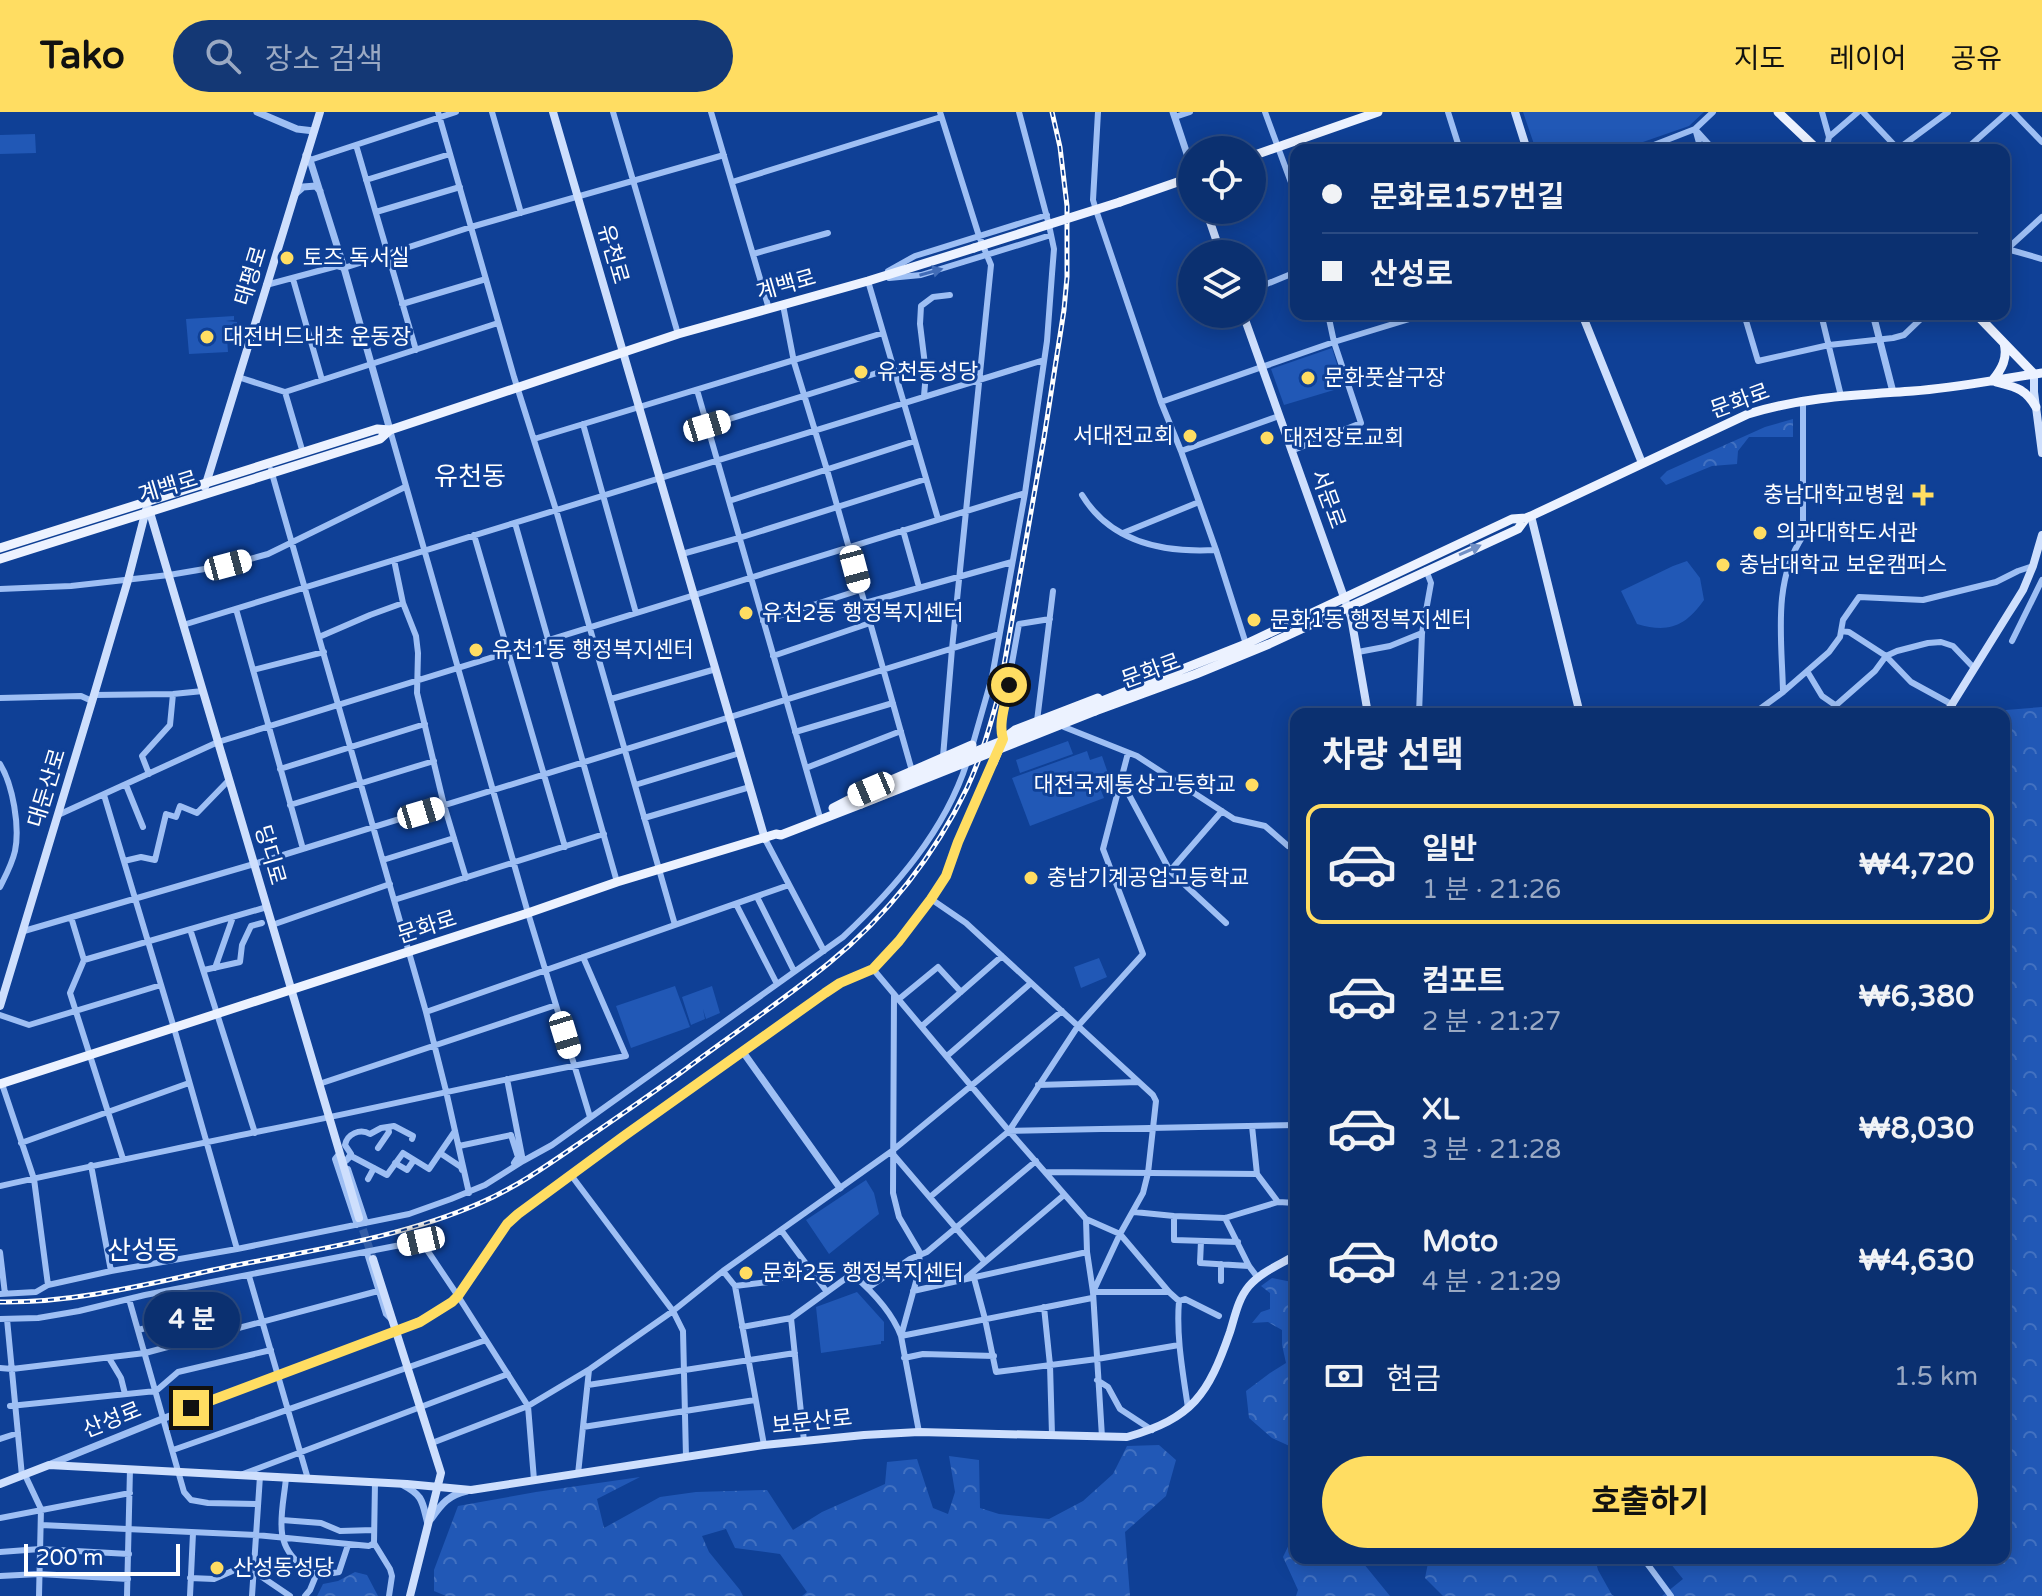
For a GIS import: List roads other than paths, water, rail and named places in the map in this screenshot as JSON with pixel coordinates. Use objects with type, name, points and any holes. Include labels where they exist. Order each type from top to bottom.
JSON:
[{"type":"main road","name":"태평로","points":[[202,496],[320,112]]},
{"type":"main road","name":"유천로","points":[[553,112],[765,839]]},
{"type":"main road","points":[[1515,112],[1525,144]]},
{"type":"main road","points":[[1778,112],[1812,144]]},
{"type":"main road","points":[[1266,151],[1374,113]]},
{"type":"main road","name":"계백로","points":[[0,548],[202,496],[303,453],[377,429],[390,430],[678,334],[871,280],[1178,182]]},
{"type":"main road","points":[[1584,320],[1642,463]]},
{"type":"main road","points":[[1982,320],[2038,374],[2036,407],[2042,453]]},
{"type":"main road","name":"서문로","points":[[1248,328],[1346,602],[1367,708]]},
{"type":"main road","points":[[2004,343],[2006,357],[1992,381],[2022,390],[2036,407]]},
{"type":"main road","name":"문화로","points":[[1093,708],[1112,704],[1243,655],[1512,519],[1529,517],[1748,414],[1803,400],[1915,391],[2038,374]]},
{"type":"main road","name":"계백로","points":[[0,559],[148,509],[206,482],[380,439],[390,430]]},
{"type":"main road","name":"당디로","points":[[148,509],[319,1084],[344,1158],[360,1223]]},
{"type":"main road","name":"대둔산로","points":[[0,1006],[148,509]]},
{"type":"main road","points":[[1529,517],[1578,708]]},
{"type":"main road","name":"문화로","points":[[776,834],[781,835],[1426,570],[1518,529],[1529,517]]},
{"type":"main road","points":[[1951,708],[2023,590],[2040,543]]},
{"type":"main road","points":[[993,763],[1015,730],[1104,696],[1120,694]]},
{"type":"main road","points":[[1006,744],[1064,727],[1105,711],[1112,704]]},
{"type":"main road","points":[[837,810],[851,797],[972,745]]},
{"type":"main road","points":[[837,810],[856,809],[967,761]]},
{"type":"main road","name":"산성로","points":[[396,1331],[420,1322],[452,1302],[507,1224],[571,1175],[840,983],[873,969],[899,941],[946,876],[993,763]]},
{"type":"main road","name":"문화로","points":[[1,1084],[617,882],[765,839],[779,830],[837,810]]},
{"type":"main road","points":[[371,1255],[441,1473],[410,1596]]},
{"type":"main road","name":"보문산로","points":[[0,1484],[49,1465],[471,1490],[804,1441],[919,1432],[1127,1437],[1152,1430],[1196,1401],[1213,1377],[1240,1300],[1249,1286],[1290,1259]]},
{"type":"street","points":[[257,112],[297,129],[314,131]]},
{"type":"street","points":[[456,112],[439,114],[356,145],[308,157],[344,268],[513,863],[590,1117]]},
{"type":"street","points":[[492,112],[521,213]]},
{"type":"street","points":[[613,112],[678,334]]},
{"type":"street","points":[[711,112],[769,309]]},
{"type":"street","points":[[0,1252],[3,1294],[36,1292],[48,1285],[111,1271],[409,1214],[469,1193],[552,1145],[692,1047],[843,937],[871,911],[915,858],[937,826],[959,784],[992,677],[1025,493],[1044,360],[1054,249],[1019,112]]},
{"type":"street","points":[[1098,112],[1093,200],[1161,402],[1216,550],[1246,644],[1243,655]]},
{"type":"street","points":[[1181,136],[1174,114],[1190,112]]},
{"type":"street","points":[[1265,112],[1290,181]]},
{"type":"street","points":[[1448,112],[1458,144]]},
{"type":"street","points":[[1657,144],[1695,129],[1713,112]]},
{"type":"street","points":[[1822,112],[1829,137],[1827,144]]},
{"type":"street","points":[[1829,137],[1860,112],[1894,144]]},
{"type":"street","points":[[1906,144],[1948,112]]},
{"type":"street","points":[[1972,144],[2010,112],[2042,142]]},
{"type":"street","points":[[439,114],[675,925]]},
{"type":"street","points":[[732,182],[941,114],[991,265],[943,759]]},
{"type":"street","points":[[1695,129],[1699,144]]},
{"type":"street","points":[[1695,129],[1709,144]]},
{"type":"street","points":[[356,145],[416,350]]},
{"type":"street","points":[[366,180],[450,154]]},
{"type":"street","points":[[266,285],[337,266],[344,268],[471,227],[724,155]]},
{"type":"street","points":[[295,194],[303,187],[316,186],[320,191]]},
{"type":"street","points":[[376,212],[460,187]]},
{"type":"street","points":[[871,280],[915,256],[1047,215]]},
{"type":"street","points":[[2010,245],[2042,217]]},
{"type":"street","points":[[753,254],[828,233]]},
{"type":"street","points":[[871,280],[921,275],[1051,235]]},
{"type":"street","points":[[2010,250],[2042,259]]},
{"type":"street","points":[[1266,284],[1290,274]]},
{"type":"street","points":[[293,279],[322,380]]},
{"type":"street","points":[[402,304],[486,279]]},
{"type":"street","points":[[871,280],[883,333],[938,519]]},
{"type":"street","points":[[924,396],[926,373],[921,306],[933,297],[950,295]]},
{"type":"street","points":[[783,305],[794,362],[912,771]]},
{"type":"street","points":[[1291,451],[1361,423],[1329,320]]},
{"type":"street","points":[[1161,402],[1402,320]]},
{"type":"street","points":[[1746,320],[1758,361],[1829,345],[1904,335],[1920,320]]},
{"type":"street","points":[[1823,320],[1841,396]]},
{"type":"street","points":[[1875,320],[1893,392]]},
{"type":"street","points":[[238,377],[285,392],[498,323]]},
{"type":"street","points":[[534,439],[883,333]]},
{"type":"street","points":[[183,625],[1044,360]]},
{"type":"street","points":[[707,426],[893,368]]},
{"type":"street","points":[[697,390],[819,814]]},
{"type":"street","points":[[285,392],[303,453]]},
{"type":"street","points":[[1783,692],[1780,599],[1789,563],[1803,536],[1803,400]]},
{"type":"street","points":[[1181,451],[1279,416]]},
{"type":"street","points":[[583,424],[636,613]]},
{"type":"street","points":[[729,501],[915,441]]},
{"type":"street","points":[[270,468],[426,1012],[469,1193]]},
{"type":"street","points":[[682,554],[926,479]]},
{"type":"street","points":[[0,589],[128,580],[228,565],[268,554],[405,487]]},
{"type":"street","points":[[58,815],[218,742],[1025,493]]},
{"type":"street","points":[[1082,495],[1089,507],[1104,521],[1143,543],[1189,552],[1216,550]]},
{"type":"street","points":[[1123,533],[1199,502]]},
{"type":"street","points":[[515,523],[617,882]]},
{"type":"street","points":[[903,530],[919,587]]},
{"type":"street","points":[[474,535],[565,847]]},
{"type":"street","points":[[2040,543],[2042,560]]},
{"type":"street","points":[[394,560],[403,603],[416,636],[417,693],[444,805],[466,878]]},
{"type":"street","points":[[865,603],[1012,562]]},
{"type":"street","points":[[1767,708],[1829,652],[1840,637],[1843,620],[1859,597],[1923,600],[1996,582],[2033,566]]},
{"type":"street","points":[[1419,708],[1422,633],[1431,583],[1426,570]]},
{"type":"street","points":[[2012,641],[2042,580]]},
{"type":"street","points":[[763,621],[860,590]]},
{"type":"street","points":[[1037,721],[1053,591]]},
{"type":"street","points":[[319,637],[403,603]]},
{"type":"street","points":[[236,609],[303,849]]},
{"type":"street","points":[[1006,744],[1001,734],[1001,724],[1019,624],[1050,619]]},
{"type":"street","points":[[773,656],[870,623]]},
{"type":"street","points":[[1841,631],[1849,632],[1886,656],[1911,682],[1953,705]]},
{"type":"street","points":[[1358,652],[1390,646],[1422,633]]},
{"type":"street","points":[[24,931],[254,864],[999,634]]},
{"type":"street","points":[[1832,708],[1875,671],[1886,656],[1897,651],[1941,642],[1953,646],[1974,668]]},
{"type":"street","points":[[253,670],[324,652]]},
{"type":"street","points":[[611,699],[716,669]]},
{"type":"street","points":[[1807,671],[1822,696],[1835,705]]},
{"type":"street","points":[[0,698],[93,698],[203,691]]},
{"type":"street","points":[[149,774],[142,756],[170,725],[173,694]]},
{"type":"street","points":[[795,732],[893,703]]},
{"type":"street","points":[[280,769],[425,724]]},
{"type":"street","points":[[1064,727],[1137,756],[1234,819],[1265,826],[1288,846]]},
{"type":"street","points":[[806,768],[901,731]]},
{"type":"street","points":[[635,785],[740,753]]},
{"type":"street","points":[[930,1197],[1009,1131],[1078,1026],[1143,954],[1103,849],[1128,753]]},
{"type":"street","points":[[290,805],[434,761]]},
{"type":"street","points":[[0,764],[13,803],[16,841],[9,869],[0,887]]},
{"type":"street","points":[[124,861],[141,857],[155,860],[166,814],[176,817],[180,806],[197,813],[229,780]]},
{"type":"street","points":[[1121,784],[1170,871],[1226,923]]},
{"type":"street","points":[[126,785],[143,827]]},
{"type":"street","points":[[644,818],[750,787]]},
{"type":"street","points":[[104,795],[237,1249]]},
{"type":"street","points":[[1170,871],[1222,811]]},
{"type":"street","points":[[394,900],[604,834]]},
{"type":"street","points":[[383,860],[454,838]]},
{"type":"street","points":[[765,839],[824,951]]},
{"type":"street","points":[[272,925],[390,884]]},
{"type":"street","points":[[426,1012],[789,885]]},
{"type":"street","points":[[757,897],[794,971]]},
{"type":"street","points":[[931,899],[966,923],[1156,1101],[1143,1193],[1092,1295]]},
{"type":"street","points":[[736,904],[777,984]]},
{"type":"street","points":[[84,960],[267,907]]},
{"type":"street","points":[[71,917],[84,960],[70,993],[123,1159]]},
{"type":"street","points":[[215,968],[233,917]]},
{"type":"street","points":[[204,970],[240,962],[242,945],[251,926],[262,923]]},
{"type":"street","points":[[190,929],[255,1133]]},
{"type":"street","points":[[922,1026],[1002,956]]},
{"type":"street","points":[[0,1186],[626,1056],[583,957]]},
{"type":"street","points":[[897,997],[938,967],[961,992]]},
{"type":"street","points":[[873,969],[1086,1219],[1120,1234],[1179,1301]]},
{"type":"street","points":[[947,1056],[1031,983]]},
{"type":"street","points":[[0,1015],[29,1025],[161,985]]},
{"type":"street","points":[[897,997],[893,1193],[895,1208],[920,1255],[920,1267],[901,1336]]},
{"type":"street","points":[[319,1084],[556,1005]]},
{"type":"street","points":[[432,1443],[528,1406],[590,1369],[892,1152],[1062,1011]]},
{"type":"street","points":[[743,1052],[840,1188]]},
{"type":"street","points":[[507,1079],[523,1161]]},
{"type":"street","points":[[1038,1085],[1139,1082]]},
{"type":"street","points":[[21,1143],[189,1083]]},
{"type":"street","points":[[1,1084],[34,1179],[48,1285]]},
{"type":"street","points":[[1009,1131],[1290,1125]]},
{"type":"street","points":[[344,1158],[351,1154],[345,1145],[349,1135],[360,1131],[370,1134],[394,1126],[404,1128],[415,1141],[387,1175]]},
{"type":"street","points":[[1252,1126],[1257,1174],[1278,1202]]},
{"type":"street","points":[[378,1148],[389,1132],[388,1128]]},
{"type":"street","points":[[403,1153],[429,1169],[455,1130]]},
{"type":"street","points":[[459,1146],[511,1135],[518,1157],[514,1163]]},
{"type":"street","points":[[892,1152],[985,1262]]},
{"type":"street","points":[[440,1153],[461,1167],[462,1176]]},
{"type":"street","points":[[344,1158],[351,1156],[395,1180]]},
{"type":"street","points":[[395,1163],[407,1170],[414,1160]]},
{"type":"street","points":[[868,1288],[910,1259],[927,1252],[1036,1161]]},
{"type":"street","points":[[432,1164],[440,1170]]},
{"type":"street","points":[[91,1165],[111,1271]]},
{"type":"street","points":[[368,1179],[374,1168]]},
{"type":"street","points":[[1046,1172],[1257,1174]]},
{"type":"street","points":[[571,1175],[673,1311],[683,1331],[686,1457]]},
{"type":"street","points":[[964,1280],[1064,1195]]},
{"type":"street","points":[[1134,1212],[1225,1218],[1278,1202],[1290,1203]]},
{"type":"street","points":[[1174,1216],[1174,1240],[1238,1242]]},
{"type":"street","points":[[1225,1218],[1258,1278]]},
{"type":"street","points":[[1086,1219],[1102,1437]]},
{"type":"street","points":[[781,1230],[827,1292]]},
{"type":"street","points":[[39,1596],[41,1509],[24,1475],[13,1406],[9,1341],[3,1319],[51,1315],[371,1255],[421,1241],[528,1406],[534,1480]]},
{"type":"street","points":[[1201,1241],[1200,1263],[1249,1266]]},
{"type":"street","points":[[913,1291],[1087,1252]]},
{"type":"street","points":[[371,1255],[378,1291],[386,1314],[392,1320]]},
{"type":"street","points":[[735,1286],[777,1281],[804,1261]]},
{"type":"street","points":[[1221,1264],[1221,1281]]},
{"type":"street","points":[[723,1271],[735,1286],[764,1445]]},
{"type":"street","points":[[742,1327],[791,1318],[853,1275],[868,1288],[895,1322],[901,1336],[919,1432]]},
{"type":"street","points":[[249,1276],[308,1479]]},
{"type":"street","points":[[974,1278],[996,1372],[1179,1345]]},
{"type":"street","points":[[177,1289],[194,1340]]},
{"type":"street","points":[[0,1368],[145,1353],[378,1291]]},
{"type":"street","points":[[901,1336],[1092,1295],[1169,1292]]},
{"type":"street","points":[[129,1299],[184,1492],[191,1500],[208,1503],[258,1504]]},
{"type":"street","points":[[1179,1301],[1185,1299],[1219,1316]]},
{"type":"street","points":[[1179,1301],[1179,1345],[1188,1408]]},
{"type":"street","points":[[1044,1307],[1052,1435]]},
{"type":"street","points":[[138,1330],[186,1318]]},
{"type":"street","points":[[791,1318],[804,1441]]},
{"type":"street","name":"산성로","points":[[49,1465],[396,1331]]},
{"type":"street","points":[[0,1340],[9,1341]]},
{"type":"street","points":[[173,1450],[486,1340]]},
{"type":"street","points":[[13,1406],[156,1391],[178,1372],[271,1350]]},
{"type":"street","points":[[588,1385],[795,1353]]},
{"type":"street","points":[[904,1358],[923,1354],[994,1356]]},
{"type":"street","points":[[109,1358],[121,1378],[125,1394]]},
{"type":"street","points":[[578,1474],[590,1369]]},
{"type":"street","points":[[239,1475],[508,1374]]},
{"type":"street","points":[[1097,1380],[1108,1387],[1120,1409],[1152,1430]]},
{"type":"street","points":[[583,1427],[755,1400]]},
{"type":"street","points":[[0,1439],[18,1433]]},
{"type":"street","points":[[127,1596],[130,1469]]},
{"type":"street","points":[[252,1596],[260,1476]]},
{"type":"street","points":[[286,1478],[281,1537],[294,1559],[317,1573],[339,1572],[348,1545]]},
{"type":"street","points":[[375,1482],[374,1543],[392,1576],[389,1596]]},
{"type":"street","points":[[401,1484],[420,1497],[428,1524]]},
{"type":"street","points":[[428,1524],[453,1494],[471,1490]]},
{"type":"street","points":[[0,1518],[130,1493]]},
{"type":"street","points":[[282,1520],[321,1523],[340,1531],[374,1530]]},
{"type":"street","points":[[41,1525],[256,1535],[348,1545],[369,1546],[374,1543]]},
{"type":"street","points":[[190,1596],[193,1533]]},
{"type":"street","points":[[0,1552],[40,1549],[129,1554]]},
{"type":"street","points":[[190,1578],[214,1579],[253,1562]]},
{"type":"street","points":[[1647,1564],[1671,1596]]},
{"type":"street","points":[[253,1571],[290,1596]]},
{"type":"street","points":[[305,1596],[317,1573]]},
{"type":"street","points":[[0,1576],[39,1574],[128,1579]]},
{"type":"tunnel","points":[[359,1218],[373,1259]]},
{"type":"railway","points":[[0,1302],[86,1296],[324,1249],[419,1225],[480,1203],[548,1165],[773,1006],[850,945],[890,905],[925,860],[967,788],[999,694],[1064,310],[1067,206],[1052,112]]},
{"type":"place","name":"토즈 독서실","points":[[287,258]]},
{"type":"place","name":"대전버드내초 운동장","points":[[207,337]]},
{"type":"place","name":"유천동성당","points":[[861,372]]},
{"type":"place","name":"문화풋살구장","points":[[1308,378]]},
{"type":"place","name":"서대전교회","points":[[1190,436]]},
{"type":"place","name":"대전장로교회","points":[[1267,438]]},
{"type":"place","name":"충남대학교병원","points":[[1923,495]]},
{"type":"place","name":"의과대학도서관","points":[[1760,533]]},
{"type":"place","name":"충남대학교 보운캠퍼스","points":[[1723,565]]},
{"type":"place","name":"유천2동 행정복지센터","points":[[746,613]]},
{"type":"place","name":"문화1동 행정복지센터","points":[[1254,620]]},
{"type":"place","name":"유천1동 행정복지센터","points":[[476,650]]},
{"type":"place","name":"대전국제통상고등학교","points":[[1252,785]]},
{"type":"place","name":"충남기계공업고등학교","points":[[1031,878]]},
{"type":"place","name":"문화2동 행정복지센터","points":[[746,1273]]},
{"type":"place","name":"산성동성당","points":[[217,1568]]},
{"type":"district","name":"유천동","points":[[470,476]]},
{"type":"district","name":"산성동","points":[[143,1250]]}]
